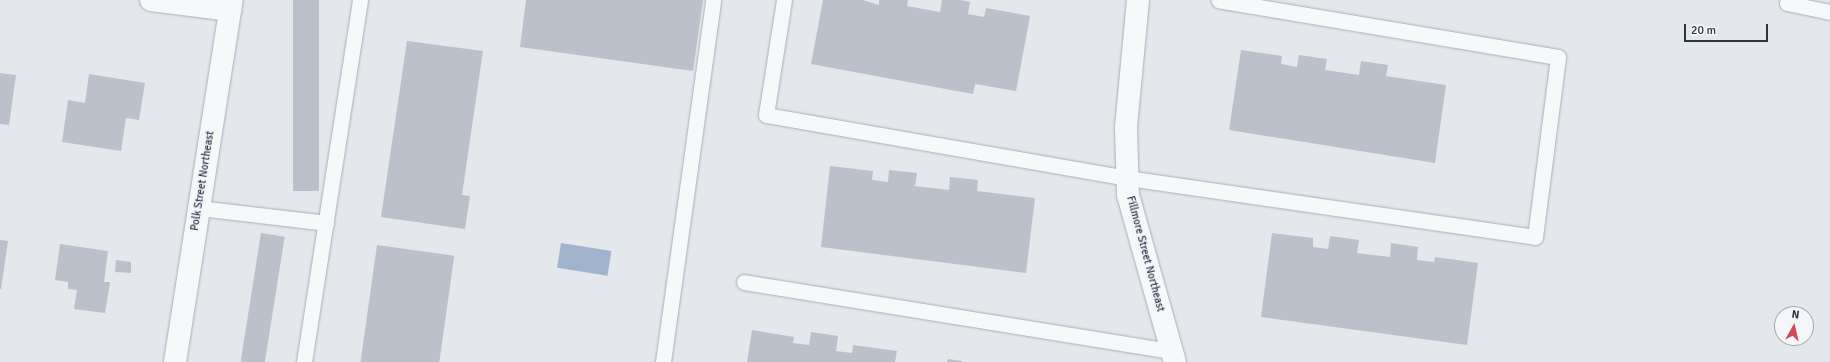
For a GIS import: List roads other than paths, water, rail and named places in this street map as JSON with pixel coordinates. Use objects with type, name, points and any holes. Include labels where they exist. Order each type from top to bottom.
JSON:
[{"type":"street","points":[[151,0],[231,5]]},
{"type":"street","name":"Fillmore Street Northeast","points":[[1138,0],[1126,128],[1128,195],[1173,356]]},
{"type":"street","name":"Polk Street Northeast","points":[[175,362],[231,5]]},
{"type":"lane","points":[[304,362],[360,0]]},
{"type":"lane","points":[[664,362],[713,0]]},
{"type":"lane","points":[[784,0],[766,115],[1128,178],[1535,237],[1558,57],[1219,0]]},
{"type":"lane","points":[[1788,0],[1788,3],[1830,12]]},
{"type":"lane","points":[[199,208],[326,222]]},
{"type":"lane","points":[[744,282],[1173,356]]},
{"type":"water","points":[[561,243],[611,251],[607,276],[557,268]]}]
